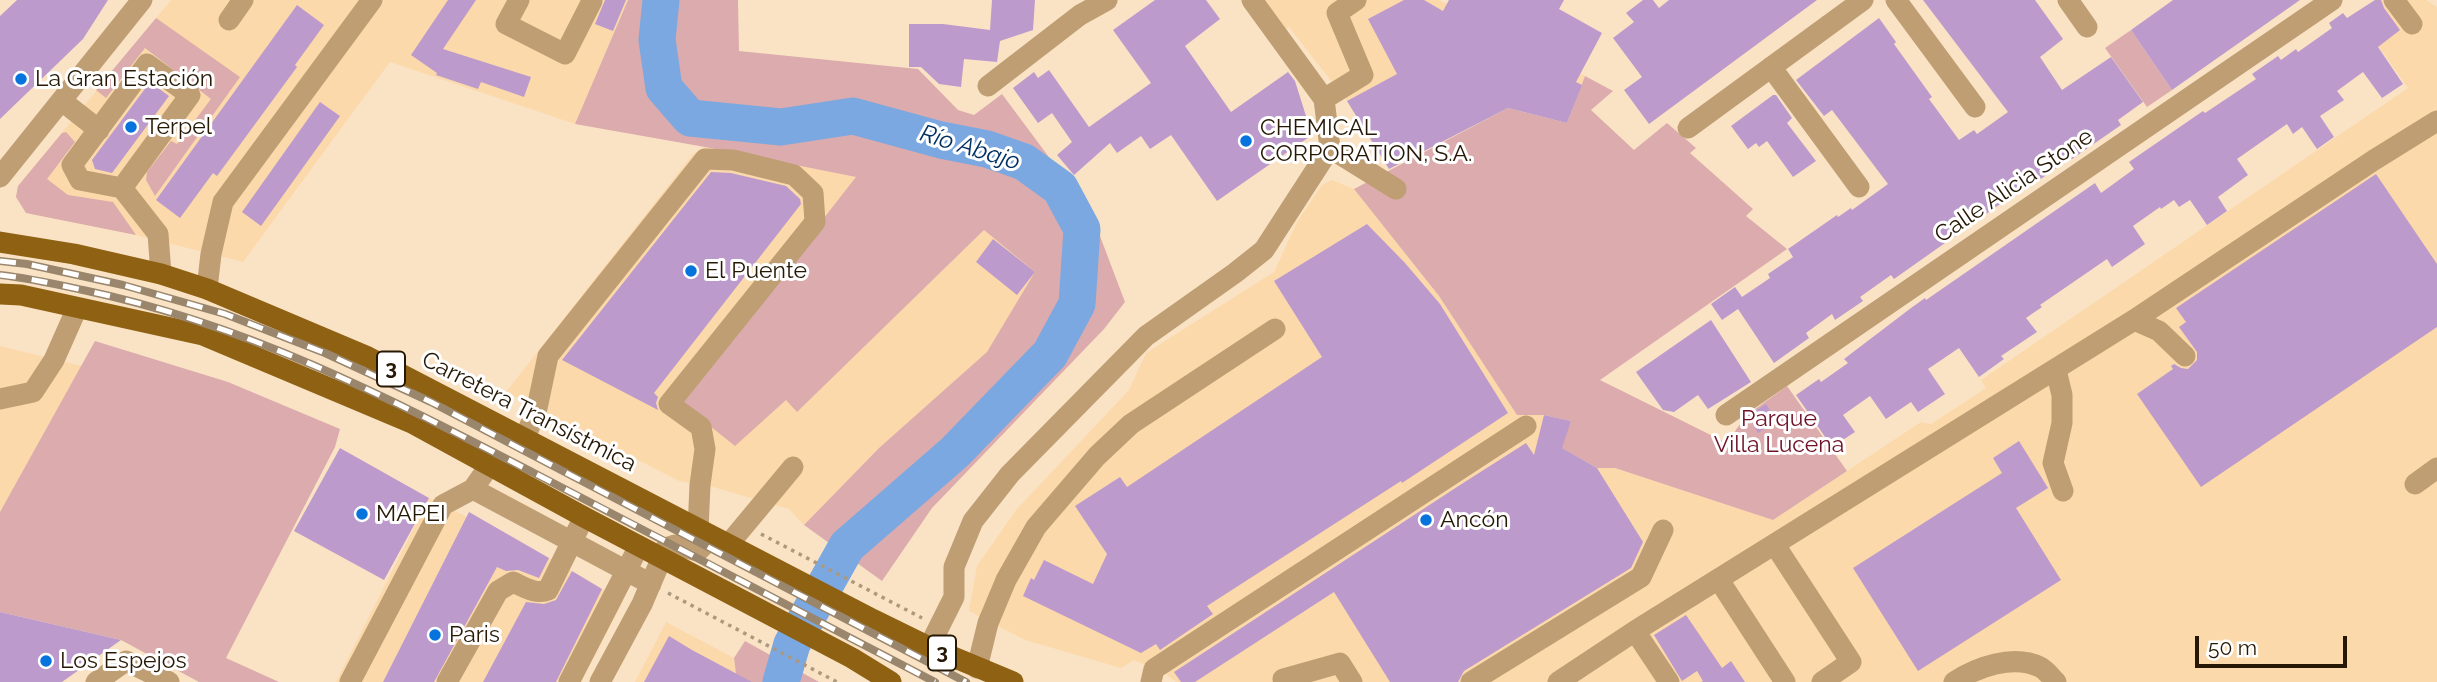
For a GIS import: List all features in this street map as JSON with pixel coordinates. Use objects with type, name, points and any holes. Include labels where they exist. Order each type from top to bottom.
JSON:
[{"type":"main road","name":"Carretera Transístmica","points":[[0,242],[74,254],[161,274],[207,289],[368,358],[874,620],[929,647],[1013,682]]},
{"type":"main road","name":"3","points":[[0,294],[21,295],[204,335],[412,423],[852,658],[891,682]]},
{"type":"street","points":[[0,177],[142,0]]},
{"type":"street","points":[[229,20],[243,0]]},
{"type":"street","points":[[207,289],[211,254],[223,202],[372,0]]},
{"type":"street","points":[[519,0],[506,24],[565,54],[592,1]]},
{"type":"street","points":[[988,86],[1079,8],[1107,0]]},
{"type":"street","points":[[929,647],[954,597],[954,567],[973,521],[1010,474],[1146,336],[1235,274],[1264,250],[1330,148],[1324,99],[1252,0]]},
{"type":"street","points":[[1324,99],[1363,75],[1337,13],[1356,0]]},
{"type":"street","points":[[1688,128],[1863,0]]},
{"type":"street","points":[[1896,0],[1975,107]]},
{"type":"street","points":[[2067,0],[2087,27]]},
{"type":"street","name":"Calle Alicia Stone","points":[[1726,415],[2332,0]]},
{"type":"street","points":[[2394,0],[2412,24]]},
{"type":"street","points":[[122,188],[190,95],[147,64],[72,165],[80,180],[122,188],[158,234],[161,274]]},
{"type":"street","points":[[1771,67],[1858,187]]},
{"type":"street","points":[[62,101],[99,130]]},
{"type":"street","points":[[1558,682],[1635,631],[2056,370],[2437,121]]},
{"type":"street","points":[[1330,148],[1396,189]]},
{"type":"street","points":[[525,438],[537,408],[548,356],[705,159],[733,160],[794,175],[813,193],[815,222],[669,404],[701,427],[705,449],[701,485],[712,537]]},
{"type":"street","points":[[0,399],[33,393],[54,360],[77,308]]},
{"type":"street","points":[[2134,320],[2159,331],[2185,356]]},
{"type":"street","points":[[977,668],[993,612],[1006,580],[1030,537],[1097,456],[1131,424],[1275,329]]},
{"type":"street","points":[[2056,370],[2062,395],[2063,423],[2053,463],[2063,491]]},
{"type":"street","points":[[1151,682],[1154,669],[1526,426]]},
{"type":"street","points":[[350,682],[443,505],[473,489],[489,466]]},
{"type":"street","points":[[600,682],[651,584],[666,548],[670,545],[698,551],[793,467]]},
{"type":"street","points":[[2415,484],[2437,468]]},
{"type":"street","points":[[473,489],[651,584]]},
{"type":"street","points":[[447,682],[498,591],[513,582],[534,592],[542,593],[548,590],[584,517]]},
{"type":"street","points":[[1471,682],[1641,577],[1663,530]]},
{"type":"street","points":[[569,682],[639,545]]},
{"type":"street","points":[[1775,545],[1852,662],[1822,682]]},
{"type":"street","points":[[1718,580],[1785,682]]},
{"type":"street","points":[[1635,631],[1670,682]]},
{"type":"street","points":[[96,682],[126,661],[169,682]]},
{"type":"street","points":[[1954,682],[1970,672],[2006,662],[2024,662],[2042,667],[2056,682]]},
{"type":"street","points":[[1283,679],[1340,663],[1352,682]]},
{"type":"path","points":[[768,537],[939,628]]},
{"type":"path","points":[[651,584],[836,682]]},
{"type":"shaded area","points":[[171,0],[628,0],[575,124],[390,62],[243,262],[136,235],[26,213],[16,197],[18,186]]},
{"type":"shaded area","points":[[1242,0],[1439,0],[1585,76],[1567,123],[1508,108],[1389,169],[1347,101],[1289,27],[1270,40]]},
{"type":"shaded area","points":[[2375,0],[2426,0],[2437,7],[2437,682],[1176,682],[1166,674],[1134,660],[1121,668],[1025,640],[969,611],[977,566],[1016,510],[1129,390],[1146,353],[1274,272],[1297,222],[1322,185],[1332,180],[1354,189],[1439,296],[1517,414],[1544,415],[1571,421],[1563,445],[1596,468],[1615,468],[1773,520],[1921,422],[1931,424],[1986,388],[1981,380],[2408,88],[2355,13]]},
{"type":"shaded area","points":[[705,147],[857,177],[681,401],[787,399],[797,411],[984,230],[1036,272],[988,352],[879,448],[804,525],[789,509],[713,487],[679,481],[506,392],[693,154]]},
{"type":"shaded area","points":[[0,346],[82,366],[0,512]]},
{"type":"shaded area","points":[[429,498],[553,560],[623,601],[581,682],[336,682]]},
{"type":"shaded area","points":[[666,622],[734,658],[737,682],[635,682]]},
{"type":"green space","points":[[628,0],[738,0],[739,51],[918,69],[958,110],[974,115],[1002,94],[1092,215],[1125,302],[1104,329],[932,508],[882,581],[804,525],[879,448],[987,352],[1035,272],[984,230],[797,412],[786,400],[735,446],[680,402],[856,177],[575,124]]},
{"type":"green space","points":[[156,18],[240,77],[155,196],[146,180],[147,172],[171,141],[177,144],[211,99],[145,48],[106,98],[96,90]]},
{"type":"green space","points":[[2131,30],[2172,90],[2147,107],[2105,48]]},
{"type":"green space","name":"Parque Villa Lucena","points":[[1585,76],[1613,91],[1591,110],[1634,150],[1667,123],[1696,148],[1690,153],[1753,209],[1746,216],[1787,249],[1600,380],[1745,452],[1735,431],[1747,415],[1787,386],[1847,471],[1773,520],[1615,468],[1597,468],[1560,447],[1571,421],[1544,415],[1517,415],[1439,296],[1354,189],[1508,108],[1567,123]]},
{"type":"green space","points":[[66,132],[75,142],[47,179],[68,195],[113,202],[136,235],[26,213],[16,197],[18,186],[62,133]]},
{"type":"green space","points":[[95,341],[228,382],[340,429],[335,447],[226,658],[279,682],[199,682],[121,640],[0,612],[0,512]]},
{"type":"green space","points":[[745,641],[819,682],[737,682],[734,658]]},
{"type":"building","name":"La Gran Estación","points":[[17,0],[108,0],[83,39],[0,119],[0,16]]},
{"type":"building","points":[[448,0],[476,0],[443,49],[531,77],[524,97],[481,82],[478,89],[436,75],[437,73],[411,55]]},
{"type":"building","points":[[605,0],[626,0],[613,31],[595,24]]},
{"type":"building","points":[[992,0],[1035,0],[1033,30],[1000,41],[997,62],[964,59],[961,87],[939,84],[921,67],[909,67],[909,24],[943,24],[990,30]]},
{"type":"building","points":[[1155,0],[1206,0],[1220,19],[1185,46],[1231,112],[1288,72],[1295,81],[1312,135],[1217,201],[1171,135],[1150,149],[1141,136],[1117,153],[1110,143],[1074,175],[1057,155],[1072,142],[1052,113],[1038,123],[1013,88],[1034,72],[1038,78],[1049,70],[1089,127],[1151,83],[1113,30]]},
{"type":"building","points":[[1404,0],[1424,0],[1443,11],[1449,0],[1564,0],[1559,9],[1602,33],[1576,82],[1582,85],[1567,123],[1508,108],[1389,169],[1347,101],[1397,74],[1368,19]]},
{"type":"building","points":[[1643,0],[1653,0],[1659,8],[1669,0],[1817,0],[1649,124],[1624,90],[1642,77],[1613,38],[1634,22],[1626,13]]},
{"type":"building","points":[[1923,0],[2035,0],[2063,39],[2040,57],[2062,90],[2111,57],[2143,102],[2118,120],[2121,125],[2072,159],[2032,185],[2030,183],[1894,279],[1891,275],[1860,297],[1863,301],[1835,320],[1832,314],[1806,333],[1809,338],[1774,363],[1738,309],[1722,320],[1711,304],[1735,287],[1742,297],[1770,278],[1768,274],[1793,257],[1788,249],[1837,215],[1838,217],[1851,208],[1852,210],[1888,184],[1832,110],[1824,116],[1796,80],[1879,18],[1932,97],[1929,99],[1959,140],[1974,130],[1977,134],[2008,112]]},
{"type":"building","points":[[2173,0],[2300,0],[2172,90],[2131,30]]},
{"type":"building","points":[[2375,0],[2381,0],[2400,30],[2378,47],[2403,84],[2382,98],[2363,72],[2337,91],[2344,100],[2320,116],[2334,137],[2317,149],[2302,127],[2293,134],[2287,124],[2237,159],[2248,175],[2218,197],[2227,211],[2207,225],[2190,200],[2179,207],[2174,200],[2161,209],[2160,207],[2133,226],[2145,244],[2112,267],[2107,259],[2040,305],[2042,307],[2026,318],[2037,332],[2001,356],[2004,359],[1979,377],[1959,348],[1928,369],[1945,394],[1918,412],[1911,402],[1886,419],[1870,396],[1843,415],[1855,432],[1832,447],[1796,395],[1848,363],[1844,359],[1925,298],[1926,300],[2095,183],[2101,193],[2134,169],[2129,162],[2203,111],[2205,113],[2256,79],[2252,74],[2278,56],[2281,60],[2296,49],[2298,52],[2332,28],[2329,23],[2343,13],[2347,18]]},
{"type":"building","points":[[297,5],[324,25],[295,65],[297,67],[217,176],[213,173],[180,218],[156,200]]},
{"type":"building","name":"Terpel","points":[[150,82],[169,96],[112,173],[95,169],[92,160]]},
{"type":"building","points":[[1776,95],[1792,118],[1787,123],[1816,161],[1793,177],[1767,141],[1759,147],[1756,143],[1748,149],[1731,126]]},
{"type":"building","points":[[320,102],[340,116],[261,226],[242,212]]},
{"type":"building","name":"El Puente","points":[[711,172],[731,173],[786,186],[800,199],[801,204],[654,393],[658,397],[658,410],[562,360]]},
{"type":"building","points":[[2376,174],[2437,264],[2437,327],[2201,487],[2137,394],[2173,369],[2171,366],[2174,364],[2188,369],[2197,360],[2197,352],[2179,327],[2186,322],[2176,308]]},
{"type":"building","points":[[1367,224],[1440,304],[1508,413],[1207,606],[1213,614],[1160,650],[1156,644],[1141,653],[1023,596],[1031,578],[1034,580],[1044,560],[1093,584],[1107,554],[1075,506],[1120,477],[1127,487],[1322,357],[1274,281]]},
{"type":"building","points":[[993,239],[1035,272],[1017,295],[976,262]]},
{"type":"building","points":[[1711,320],[1751,382],[1708,409],[1698,395],[1674,412],[1663,410],[1636,372]]},
{"type":"building","points":[[1766,404],[1777,421],[1758,433],[1748,416]]},
{"type":"building","points":[[1544,415],[1571,421],[1562,448],[1597,468],[1643,542],[1631,568],[1464,671],[1458,682],[1390,682],[1334,592],[1195,682],[1181,682],[1174,672],[1460,485],[1526,443],[1534,455]]},
{"type":"building","points":[[2019,441],[2048,488],[2016,508],[2061,580],[1918,671],[1853,568],[2002,473],[1993,458]]},
{"type":"building","name":"MAPEI","points":[[340,448],[429,498],[384,580],[294,531]]},
{"type":"building","name":"Paris","points":[[469,512],[549,558],[539,578],[518,570],[506,571],[497,567],[434,682],[383,682]]},
{"type":"building","name":"Paris","points":[[572,571],[602,589],[556,682],[483,682],[526,602],[544,604],[556,600]]},
{"type":"building","name":"Los Espejos","points":[[0,612],[121,640],[62,682],[0,682]]},
{"type":"building","points":[[1686,615],[1722,668],[1731,661],[1745,682],[1701,682],[1703,681],[1697,671],[1682,681],[1654,635]]},
{"type":"building","points":[[669,636],[692,650],[752,682],[644,682]]},
{"type":"waterway","name":"Río Abajo","points":[[661,0],[657,40],[664,88],[690,118],[781,127],[853,116],[941,140],[987,149],[1024,162],[1060,188],[1082,229],[1077,304],[1050,354],[955,452],[847,546],[792,644],[781,682]]},
{"type":"railway","points":[[0,261],[27,264],[123,285],[225,314],[325,353],[431,402],[966,682]]},
{"type":"railway","points":[[0,275],[52,283],[143,304],[258,342],[314,365],[423,416],[935,682]]},
{"type":"place","name":"La Gran Estación","points":[[21,79]]},
{"type":"place","name":"Terpel","points":[[131,127]]},
{"type":"place","name":"CHEMICAL CORPORATION, S.A.","points":[[1246,141]]},
{"type":"place","name":"El Puente","points":[[691,271]]},
{"type":"place","name":"MAPEI","points":[[362,514]]},
{"type":"place","name":"Ancón","points":[[1426,520]]},
{"type":"place","name":"Paris","points":[[435,635]]},
{"type":"place","name":"Los Espejos","points":[[46,661]]}]
